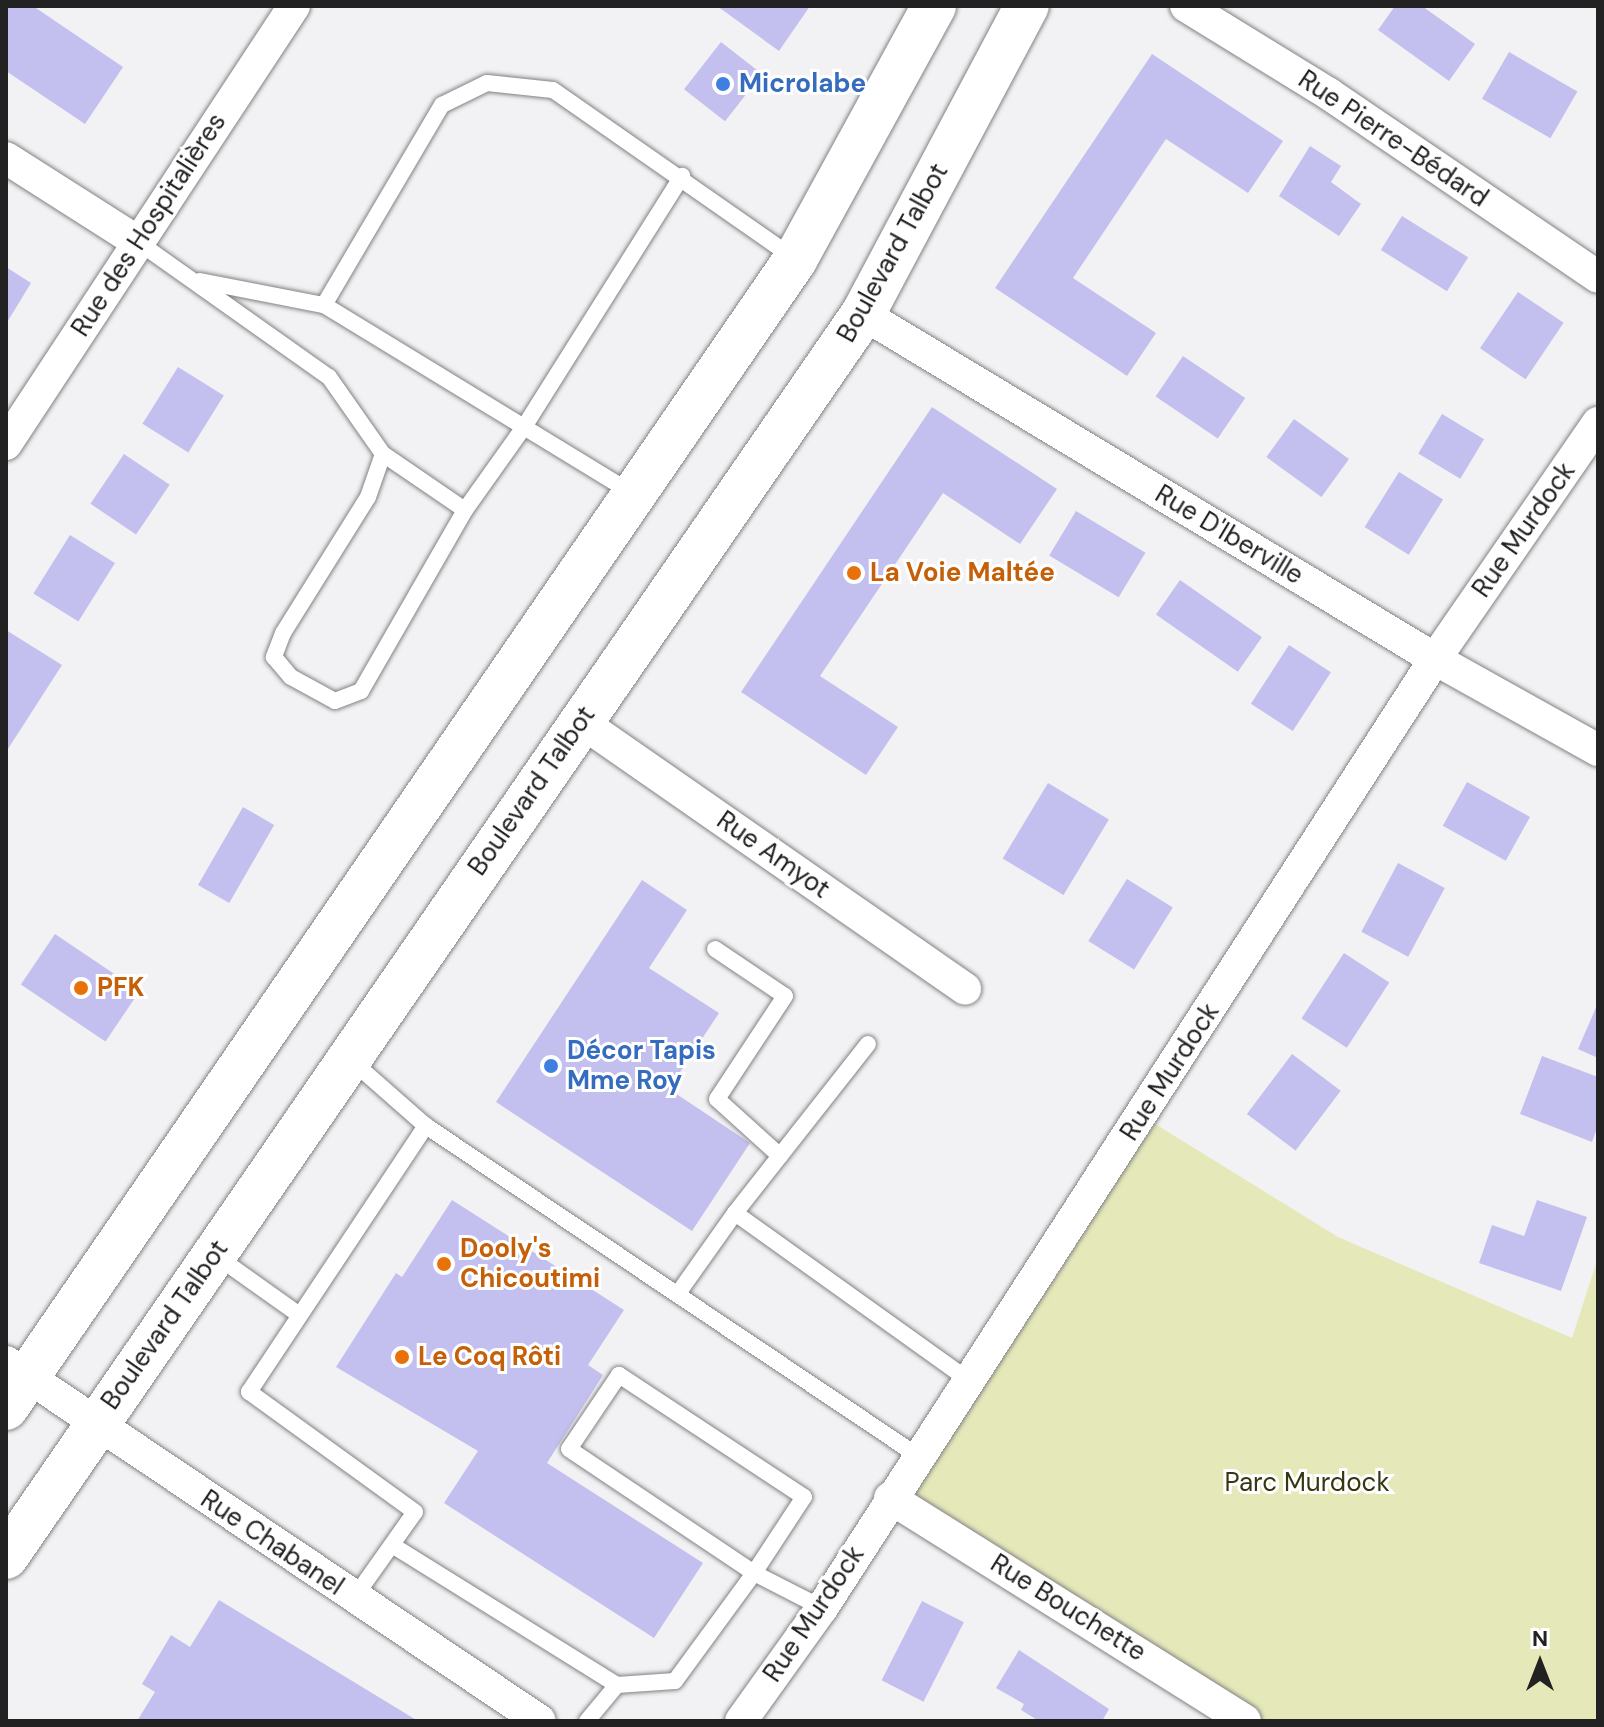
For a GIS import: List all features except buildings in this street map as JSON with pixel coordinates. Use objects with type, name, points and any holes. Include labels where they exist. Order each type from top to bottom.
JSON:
[{"type":"main road","points":[[13,1382],[795,260],[934,6]]},
{"type":"main road","name":"Boulevard Talbot","points":[[6,1557],[863,314],[1027,6]]},
{"type":"street","name":"Rue des Hospitalières","points":[[6,444],[294,6]]},
{"type":"street","name":"Rue Pierre-Bédard","points":[[1186,6],[1329,94],[1598,277]]},
{"type":"street","points":[[6,158],[138,242]]},
{"type":"street","name":"Rue D'Iberville","points":[[863,314],[1435,659],[1598,750]]},
{"type":"street","name":"Rue Murdock","points":[[741,1721],[822,1608],[890,1498],[1435,659],[1598,423]]},
{"type":"street","name":"Rue Amyot","points":[[580,721],[965,989]]},
{"type":"street","name":"Rue Chabanel","points":[[13,1382],[97,1423],[540,1721]]},
{"type":"street","name":"Rue Bouchette","points":[[890,1498],[1245,1721]]},
{"type":"lane","points":[[324,305],[442,105],[487,83],[553,90],[682,176],[795,260]]},
{"type":"lane","points":[[383,454],[368,497],[283,633],[274,657],[291,677],[335,701],[361,691],[465,510],[524,427],[682,176]]},
{"type":"lane","points":[[138,242],[196,280],[329,377],[383,454],[465,510]]},
{"type":"lane","points":[[196,280],[324,305],[634,494]]},
{"type":"lane","points":[[715,949],[785,996],[717,1099],[780,1156]]},
{"type":"lane","points":[[679,1292],[735,1213],[868,1044]]},
{"type":"lane","points":[[349,1058],[426,1126],[679,1292],[918,1456]]},
{"type":"lane","points":[[354,1598],[415,1512],[249,1392],[298,1314],[426,1126]]},
{"type":"lane","points":[[735,1213],[968,1380]]},
{"type":"lane","points":[[214,1254],[298,1314]]},
{"type":"lane","points":[[392,1545],[617,1685],[675,1681],[754,1573],[804,1497],[619,1375],[569,1449],[754,1573],[822,1608]]},
{"type":"lane","points":[[587,1721],[617,1685]]},
{"type":"green space","name":"Parc Murdock","points":[[1144,1117],[1338,1237],[1572,1338],[1598,1258],[1598,1721],[1245,1721],[904,1508]]},
{"type":"place","name":"Microlabe","points":[[723,84]]},
{"type":"place","name":"La Voie Maltée","points":[[854,573]]},
{"type":"place","name":"PFK","points":[[81,988]]},
{"type":"place","name":"Décor Tapis Mme Roy","points":[[551,1066]]},
{"type":"place","name":"Dooly's Chicoutimi","points":[[444,1264]]},
{"type":"place","name":"Le Coq Rôti","points":[[402,1357]]}]
